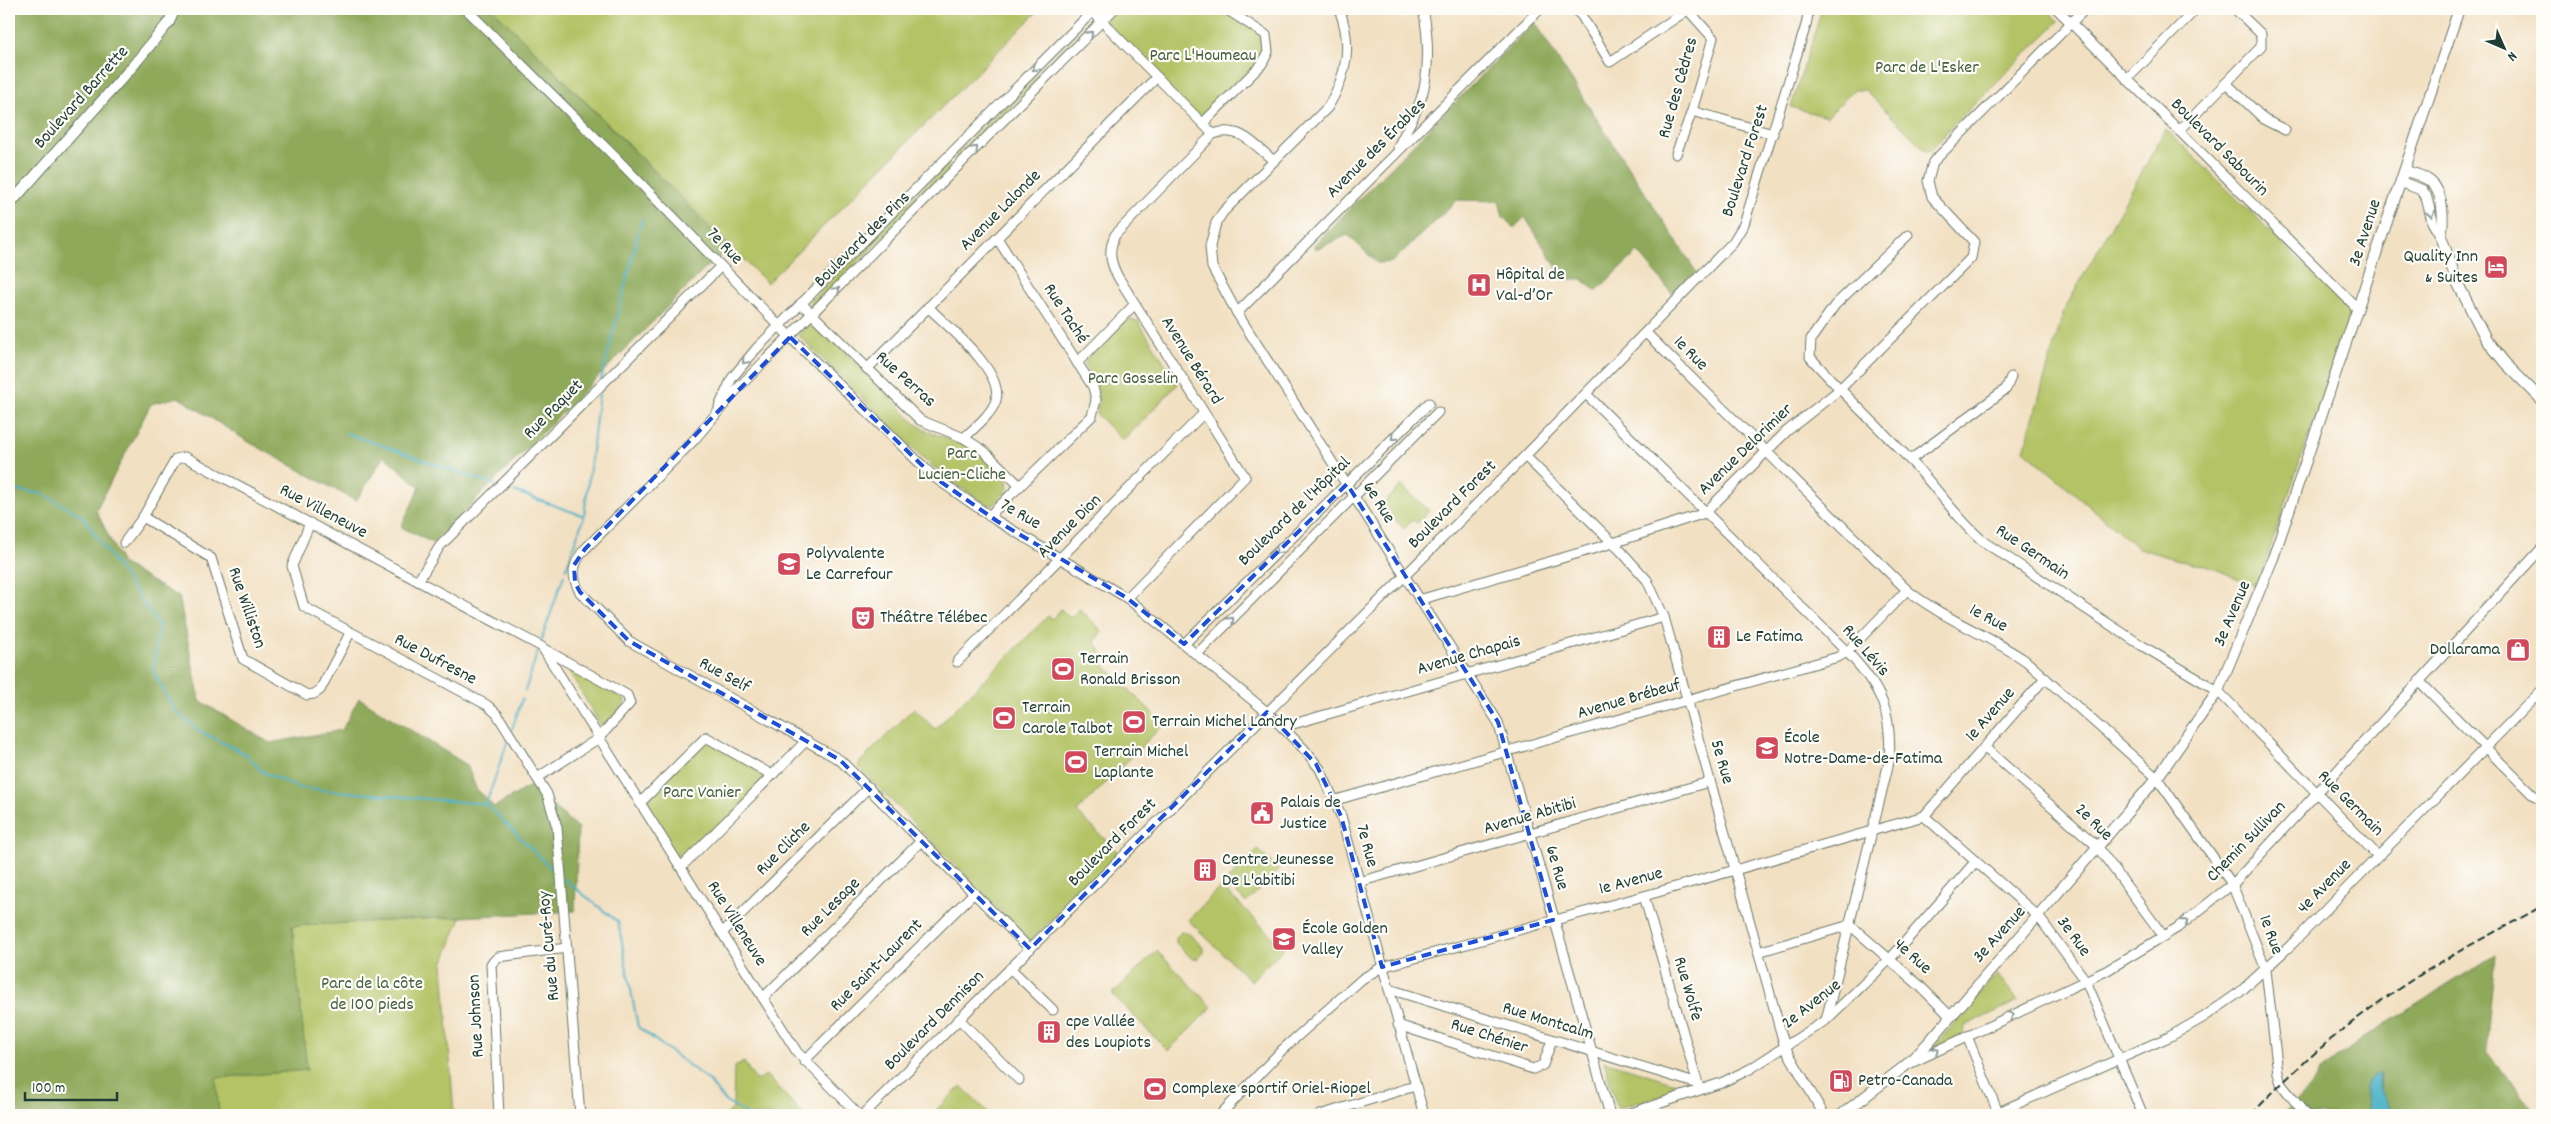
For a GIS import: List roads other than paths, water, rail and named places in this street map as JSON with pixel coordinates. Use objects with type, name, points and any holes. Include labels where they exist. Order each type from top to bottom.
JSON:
[{"type":"main road","name":"Boulevard Barrette","points":[[9,205],[132,67],[169,22],[175,9]]},
{"type":"main road","name":"3e Avenue","points":[[1841,1115],[1904,1066],[1927,1044],[2157,778],[2218,690],[2273,558],[2459,9]]},
{"type":"main road","points":[[2405,171],[2425,178],[2437,190],[2444,222],[2441,236]]},
{"type":"main road","points":[[2401,182],[2422,190],[2428,201],[2433,223],[2441,236],[2468,307],[2486,339],[2505,363],[2542,400]]},
{"type":"street","name":"7e Rue","points":[[466,9],[610,151],[720,267],[934,477],[989,516],[1127,598],[1267,712],[1283,727],[1320,769],[1336,800],[1424,1115]]},
{"type":"street","name":"Boulevard des Pins","points":[[790,337],[1114,9]]},
{"type":"street","points":[[1202,123],[1262,64],[1268,52],[1266,35],[1226,9]]},
{"type":"street","name":"6e Rue","points":[[1339,9],[1344,21],[1347,43],[1342,80],[1328,107],[1223,212],[1212,234],[1210,246],[1212,267],[1237,312],[1498,722],[1590,1052],[1610,1115]]},
{"type":"street","points":[[1394,155],[1420,101],[1427,64],[1426,28],[1423,9]]},
{"type":"street","name":"Avenue des Érables","points":[[1237,312],[1540,9]]},
{"type":"street","points":[[1574,9],[1581,14],[1610,62],[1688,9]]},
{"type":"street","name":"Rue des Cèdres","points":[[1676,154],[1692,111],[1713,38],[1688,9]]},
{"type":"street","name":"Boulevard Forest","points":[[1806,25],[1809,9]]},
{"type":"street","name":"Boulevard Forest","points":[[1030,949],[1525,456],[1733,242],[1744,224],[1806,25],[1813,9]]},
{"type":"street","name":"Boulevard Sabourin","points":[[2058,9],[2070,24],[2358,309]]},
{"type":"street","points":[[2070,24],[2085,9]]},
{"type":"street","points":[[2127,79],[2196,9]]},
{"type":"street","points":[[2179,131],[2261,47],[2261,34],[2235,9]]},
{"type":"street","name":"Boulevard des Pins","points":[[779,325],[1093,10]]},
{"type":"street","points":[[1093,10],[1213,134],[1227,130],[1249,138],[1274,161]]},
{"type":"street","name":"Avenue Delorimier","points":[[1419,600],[1613,543],[1705,513],[1787,430],[1839,390],[1971,258],[1974,242],[1932,196],[1928,181],[1933,162],[2070,24]]},
{"type":"street","name":"Avenue Lalonde","points":[[867,368],[1157,77]]},
{"type":"street","points":[[2226,83],[2265,120],[2285,130]]},
{"type":"street","points":[[1692,111],[1772,134]]},
{"type":"street","name":"Avenue Bérard","points":[[1127,598],[1245,477],[1135,304],[1110,261],[1111,244],[1115,235],[1213,134]]},
{"type":"street","points":[[948,156],[959,166]]},
{"type":"street","name":"Rue Germain","points":[[1908,234],[1835,305],[1810,339],[1810,356],[1839,390],[1910,460],[1962,523],[1984,542],[2141,645],[2218,690],[2378,856]]},
{"type":"street","name":"Rue Taché","points":[[989,516],[1092,416],[1096,400],[1094,387],[997,238]]},
{"type":"street","name":"Rue Paquet","points":[[418,581],[440,546],[720,267]]},
{"type":"street","name":"Rue Perras","points":[[801,303],[920,420],[964,438],[984,451],[1020,486]]},
{"type":"street","points":[[1077,363],[1135,304]]},
{"type":"street","points":[[928,307],[972,350],[997,386],[996,402],[964,438]]},
{"type":"street","name":"Rue Self","points":[[719,410],[732,378],[779,325]]},
{"type":"street","name":"1e Rue","points":[[1646,333],[1907,590],[1932,608],[2003,645],[2045,678],[2157,778],[2232,884],[2266,970],[2278,1073],[2282,1084],[2306,1115]]},
{"type":"street","name":"Rue Self","points":[[790,337],[719,410],[694,440],[581,553],[574,565],[575,583],[586,599],[629,641],[840,760],[1030,949]]},
{"type":"street","points":[[1910,460],[2006,389],[2011,377]]},
{"type":"street","name":"Rue Lévis","points":[[1586,394],[1847,652],[1872,679],[1880,694],[1890,729],[1889,762],[1826,1020]]},
{"type":"street","name":"Boulevard de l'Hôpital","points":[[1184,644],[1429,403]]},
{"type":"street","name":"Boulevard de l'Hôpital","points":[[1197,654],[1438,412]]},
{"type":"street","name":"Avenue Dion","points":[[957,662],[1204,413]]},
{"type":"street","name":"5e Rue","points":[[1525,456],[1613,543],[1647,580],[1664,617],[1785,1047],[1824,1115]]},
{"type":"street","name":"Rue Villeneuve","points":[[124,543],[143,517],[176,459],[185,457],[542,647],[627,695],[630,703],[599,738]]},
{"type":"street","name":"Rue Williston","points":[[143,517],[211,558],[243,659],[307,695],[314,694],[320,690],[350,633]]},
{"type":"street","name":"Rue Dufresne","points":[[310,523],[292,566],[304,607],[487,705],[497,714],[537,778]]},
{"type":"street","name":"Chemin Sullivan","points":[[1904,1066],[2086,981],[2164,937],[2232,884],[2542,548]]},
{"type":"street","name":"Avenue Brébeuf","points":[[1336,800],[1838,658],[1847,652],[1907,590]]},
{"type":"street","name":"Avenue Chapais","points":[[1283,727],[1664,617]]},
{"type":"street","name":"Rue Villeneuve","points":[[542,647],[804,1061],[859,1115]]},
{"type":"street","name":"1e Avenue","points":[[1220,1115],[1290,1043],[1362,979],[1382,967],[1644,896],[1924,816],[2045,678]]},
{"type":"street","points":[[2419,681],[2533,795],[2542,799]]},
{"type":"street","name":"4e Avenue","points":[[1996,1114],[2169,1037],[2204,1017],[2266,970],[2542,690]]},
{"type":"street","points":[[640,803],[706,737],[772,775]]},
{"type":"street","points":[[537,778],[599,738]]},
{"type":"street","points":[[681,868],[807,740]]},
{"type":"street","name":"2e Rue","points":[[1984,747],[2097,846],[2164,937]]},
{"type":"street","name":"Rue du Curé-Roy","points":[[537,778],[554,812],[580,1115]]},
{"type":"street","name":"Avenue Abitibi","points":[[1359,882],[1710,782]]},
{"type":"street","name":"Rue Cliche","points":[[722,933],[869,787]]},
{"type":"street","name":"3e Rue","points":[[1924,816],[2038,916],[2086,981],[2143,1115]]},
{"type":"street","name":"Rue Lesage","points":[[763,998],[922,841]]},
{"type":"street","name":"2e Avenue","points":[[1625,1115],[1750,1069],[1826,1020],[1890,959],[1976,861]]},
{"type":"street","name":"Rue Saint-Laurent","points":[[804,1061],[974,893]]},
{"type":"street","name":"Rue Wolfe","points":[[1644,896],[1699,1088]]},
{"type":"street","points":[[1758,952],[1850,925]]},
{"type":"street","name":"4e Rue","points":[[1850,925],[1890,959],[1950,1016]]},
{"type":"street","name":"Rue Johnson","points":[[499,1115],[491,964],[498,957],[567,948]]},
{"type":"street","name":"Boulevard Dennison","points":[[864,1115],[1030,949]]},
{"type":"street","points":[[1010,968],[1053,1010]]},
{"type":"street","name":"Rue Montcalm","points":[[1389,989],[1699,1088]]},
{"type":"street","points":[[960,1019],[1020,1080]]},
{"type":"street","name":"Rue Chénier","points":[[1398,1025],[1534,1069],[1543,1065],[1552,1040]]},
{"type":"street","points":[[1967,1036],[1996,1114]]},
{"type":"street","points":[[1320,1115],[1415,1086]]},
{"type":"water","points":[[2379,1072],[2380,1091],[2393,1115],[2371,1115],[2369,1110],[2366,1097],[2367,1084],[2373,1075]]},
{"type":"waterway","points":[[601,380],[642,219]]},
{"type":"waterway","points":[[566,569],[584,516],[599,394]]},
{"type":"waterway","points":[[346,433],[495,485]]},
{"type":"waterway","points":[[505,488],[584,516]]},
{"type":"waterway","points":[[9,489],[43,494],[82,516],[159,626],[153,671],[174,710],[201,732],[244,753],[263,772],[299,788],[486,804],[558,875]]},
{"type":"waterway","points":[[541,641],[564,575]]},
{"type":"waterway","points":[[525,691],[538,651]]},
{"type":"waterway","points":[[512,729],[522,699]]},
{"type":"waterway","points":[[486,804],[508,740]]},
{"type":"waterway","points":[[564,879],[618,922],[638,1027],[708,1080],[726,1102],[748,1115]]},
{"type":"railway","points":[[2251,1115],[2292,1073],[2360,1016],[2446,959],[2542,906]]},
{"type":"place","name":"Quality Inn & Suites","points":[[2496,267]]},
{"type":"place","name":"Hôpital de Val-d’Or","points":[[1479,285]]},
{"type":"place","name":"Polyvalente Le Carrefour","points":[[789,564]]},
{"type":"place","name":"Théâtre Télébec","points":[[863,618]]},
{"type":"place","name":"Le Fatima","points":[[1719,637]]},
{"type":"place","name":"Dollarama","points":[[2518,650]]},
{"type":"place","name":"Terrain Ronald Brisson","points":[[1063,669]]},
{"type":"place","name":"Terrain Carole Talbot","points":[[1004,718]]},
{"type":"place","name":"Terrain Michel Landry","points":[[1134,722]]},
{"type":"place","name":"École Notre-Dame-de-Fatima","points":[[1767,748]]},
{"type":"place","name":"Terrain Michel Laplante","points":[[1076,762]]},
{"type":"place","name":"Palais de Justice","points":[[1262,813]]},
{"type":"place","name":"Centre Jeunesse De L'abitibi","points":[[1205,870]]},
{"type":"place","name":"École Golden Valley","points":[[1284,939]]},
{"type":"place","name":"cpe Vallée des Loupiots","points":[[1049,1032]]},
{"type":"place","name":"Petro-Canada","points":[[1841,1081]]},
{"type":"place","name":"Complexe sportif Oriel-Riopel","points":[[1155,1089]]},
{"type":"park label","name":"Parc L'Houmeau","points":[[1203,56]]},
{"type":"park label","name":"Parc de L'Esker","points":[[1927,68]]},
{"type":"park label","name":"Parc Gosselin","points":[[1133,379]]},
{"type":"park label","name":"Parc Lucien-Cliche","points":[[962,464]]},
{"type":"park label","name":"Parc Vanier","points":[[702,793]]},
{"type":"park label","name":"Parc de la côte de 100 pieds","points":[[372,994]]}]
